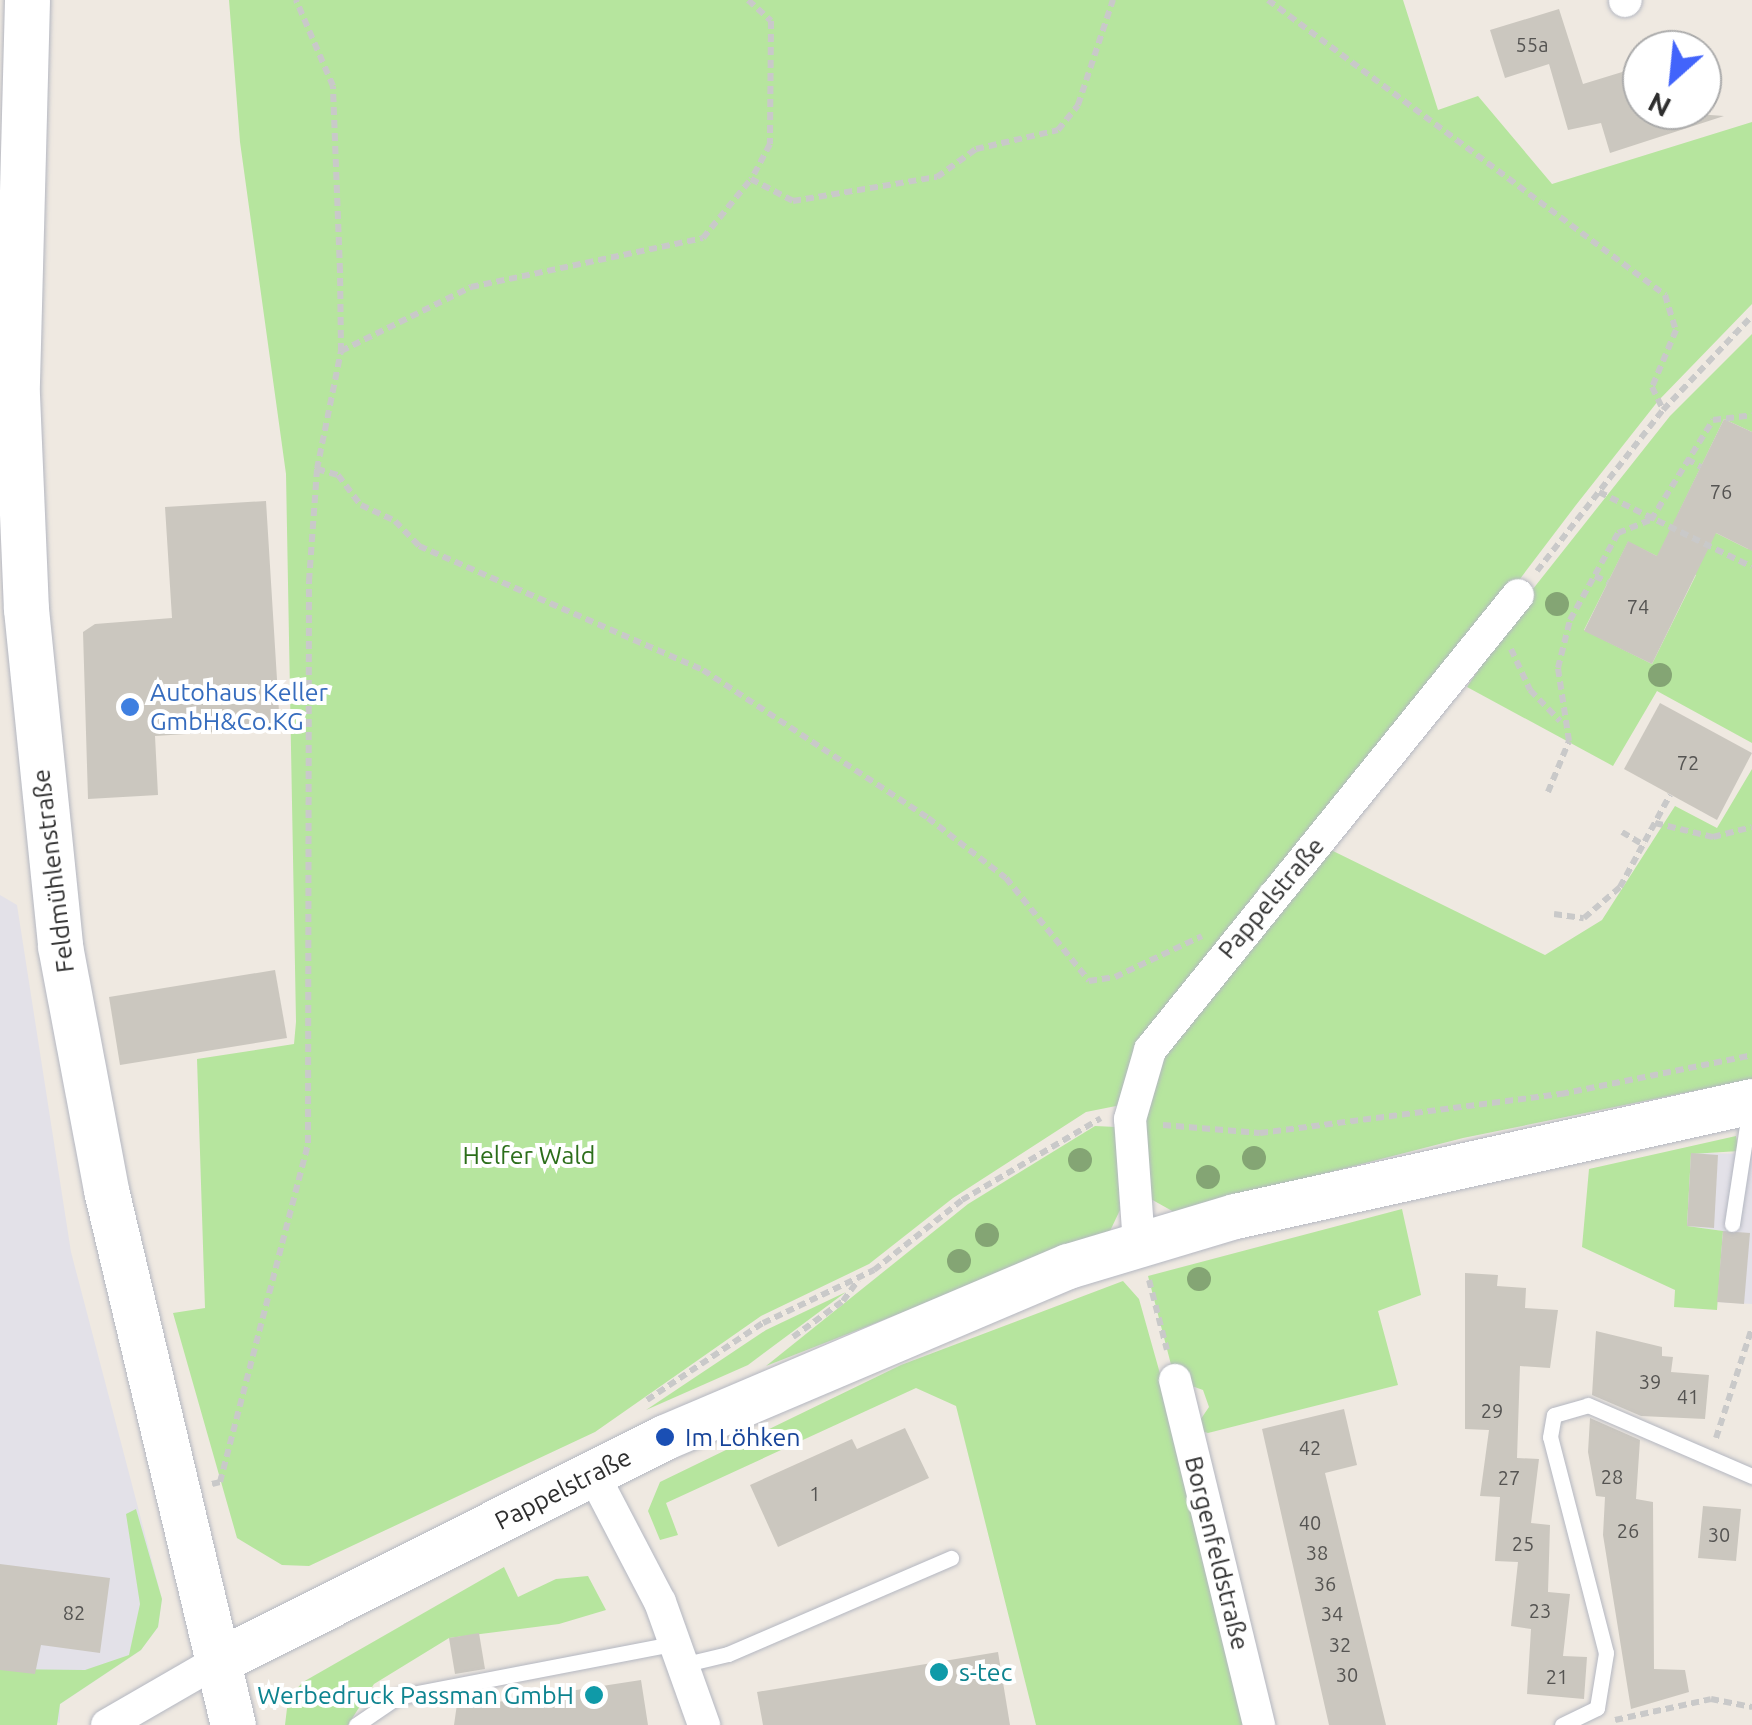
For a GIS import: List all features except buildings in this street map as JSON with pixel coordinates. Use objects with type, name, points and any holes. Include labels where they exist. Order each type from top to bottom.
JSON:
[{"type":"street","name":"Feldmühlenstraße","points":[[17,26],[17,395],[48,842],[106,1190],[182,1489],[232,1725]]},
{"type":"street","name":"Pappelstraße","points":[[1140,1244],[1130,1119],[1150,1050],[1518,595]]},
{"type":"street","name":"Pappelstraße","points":[[216,1662],[593,1474],[900,1331],[1140,1244],[1751,1102]]},
{"type":"street","name":"Borgenfeldstraße","points":[[1176,1380],[1259,1725]]},
{"type":"street","points":[[593,1474],[682,1654],[704,1725]]},
{"type":"street","points":[[107,1725],[216,1662]]},
{"type":"lane","points":[[1732,1224],[1751,1102]]},
{"type":"lane","points":[[1562,1725],[1597,1708],[1606,1652],[1550,1437],[1554,1415],[1588,1405],[1752,1476]]},
{"type":"lane","points":[[356,1725],[397,1698],[682,1654],[728,1654],[951,1558]]},
{"type":"path","points":[[182,1489],[220,1482],[308,1142],[306,822],[317,470],[341,352],[334,86],[296,0]]},
{"type":"path","points":[[341,352],[471,287],[703,238],[751,179],[770,144],[771,20],[748,0]]},
{"type":"path","points":[[751,179],[793,201],[937,177],[976,149],[1058,130],[1078,104],[1112,0]]},
{"type":"path","points":[[1268,0],[1666,295],[1676,330],[1652,387],[1663,410]]},
{"type":"path","points":[[1518,595],[1663,410],[1752,316]]},
{"type":"path","points":[[1560,722],[1558,668],[1570,620],[1618,533],[1651,520],[1713,420],[1752,415]]},
{"type":"path","points":[[1687,460],[1700,467]]},
{"type":"path","points":[[317,470],[338,474],[361,504],[448,560],[703,670],[980,853],[1089,981],[1114,977],[1193,937],[1208,934],[1230,947]]},
{"type":"path","points":[[1599,492],[1752,567]]},
{"type":"path","points":[[1594,576],[1608,582]]},
{"type":"path","points":[[1498,621],[1530,690],[1560,722],[1569,740],[1548,792]]},
{"type":"path","points":[[1554,914],[1584,918],[1620,887],[1670,794]]},
{"type":"path","points":[[1655,822],[1714,837],[1752,827]]},
{"type":"path","points":[[1622,832],[1644,845]]},
{"type":"path","points":[[637,1407],[763,1323],[858,1279],[1087,1121],[1130,1119],[1260,1133],[1561,1094],[1752,1055]]},
{"type":"path","points":[[1140,1244],[1176,1380]]},
{"type":"path","points":[[781,1346],[844,1301],[858,1279]]},
{"type":"path","points":[[1708,1458],[1752,1328]]},
{"type":"path","points":[[1597,1708],[1620,1723],[1711,1700],[1752,1707]]},
{"type":"shaded area","points":[[0,895],[17,905],[71,1252],[162,1599],[158,1627],[141,1650],[60,1704],[60,1723],[0,1710]]},
{"type":"shaded area","points":[[1691,1153],[1752,1154],[1752,1304],[1717,1302],[1723,1231],[1687,1226]]},
{"type":"green space","name":"Helfer Wald","points":[[229,0],[1403,0],[1438,110],[1478,96],[1552,184],[1752,122],[1752,304],[1658,401],[1576,505],[1121,1105],[1086,1112],[953,1198],[869,1264],[761,1316],[595,1432],[309,1566],[282,1565],[237,1538],[173,1313],[205,1308],[197,1059],[294,1044],[296,1022],[286,474],[240,142]]},
{"type":"green space","points":[[1752,334],[1752,432],[1724,419],[1678,514],[1748,549],[1752,543],[1752,743],[1657,691],[1613,766],[1467,687],[1525,599],[1670,416]],"holes":[[[1628,542],[1696,575],[1652,664],[1584,630]]]},
{"type":"green space","points":[[1752,769],[1752,1079],[1463,1138],[1174,1212],[1149,1198],[1142,1139],[1155,1068],[1331,850],[1545,955],[1602,920],[1675,806],[1717,828]]},
{"type":"green space","points":[[1095,1126],[1116,1127],[1120,1210],[1110,1231],[766,1366],[968,1204]]},
{"type":"green space","points":[[1736,1136],[1739,1151],[1691,1154],[1687,1226],[1723,1231],[1717,1310],[1674,1307],[1675,1290],[1582,1247],[1589,1169]]},
{"type":"green space","points":[[1402,1209],[1421,1295],[1378,1311],[1398,1385],[1208,1433],[1194,1429],[1209,1407],[1203,1390],[1175,1380],[1148,1276]]},
{"type":"green space","points":[[1123,1281],[1139,1299],[1259,1725],[1036,1725],[956,1406],[916,1388],[666,1503],[678,1535],[660,1540],[648,1511],[660,1482],[901,1365]]},
{"type":"green space","points":[[846,1292],[748,1365],[646,1410],[766,1330]]},
{"type":"green space","points":[[136,1509],[162,1599],[158,1627],[141,1650],[60,1704],[57,1725],[0,1725],[0,1669],[85,1670],[129,1655],[140,1604],[126,1514]]},
{"type":"green space","points":[[504,1567],[518,1597],[556,1579],[588,1576],[606,1610],[559,1624],[449,1638],[374,1684],[348,1725],[285,1725],[288,1700],[298,1704],[291,1695],[303,1682]]},
{"type":"place","name":"Autohaus Keller GmbH&Co.KG","points":[[130,707]]},
{"type":"place","name":"Im Löhken","points":[[665,1437]]},
{"type":"place","name":"s-tec","points":[[939,1672]]},
{"type":"place","name":"Werbedruck Passman GmbH","points":[[594,1695]]}]
